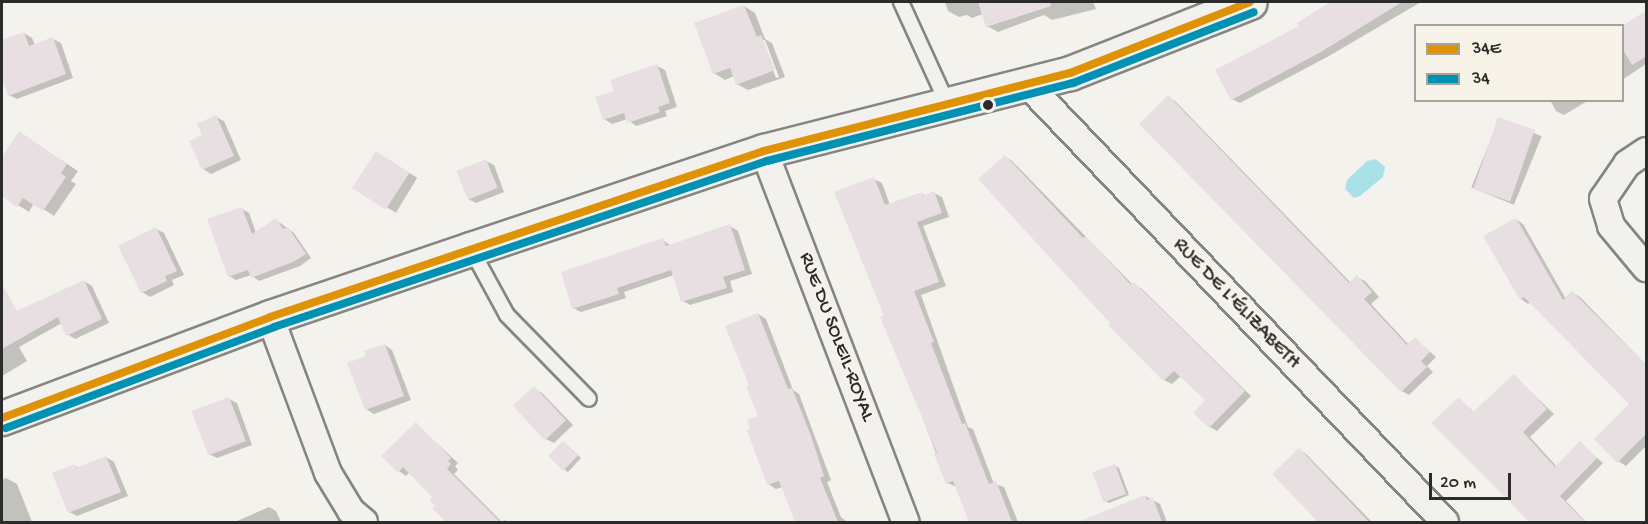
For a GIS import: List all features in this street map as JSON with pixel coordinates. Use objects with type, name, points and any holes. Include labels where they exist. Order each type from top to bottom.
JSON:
[{"type":"street","points":[[2,418],[270,317],[764,151],[1070,73],[1250,2]]},
{"type":"street","name":"RUE DE L'ÉLIZABETH","points":[[1028,85],[1445,522]]},
{"type":"street","name":"RUE DU SOLEIL-ROYAL","points":[[764,151],[906,522]]},
{"type":"street","points":[[1647,151],[1627,164],[1603,199],[1611,226],[1647,268]]},
{"type":"street","points":[[270,317],[328,473],[351,511],[364,522]]},
{"type":"lane","points":[[901,2],[948,105]]},
{"type":"lane","points":[[471,249],[507,315],[589,399]]},
{"type":"water","points":[[1376,159],[1385,167],[1383,177],[1360,196],[1354,198],[1345,189],[1347,180],[1367,161]]},
{"type":"building","points":[[978,2],[1050,2],[1051,6],[986,27]]},
{"type":"building","points":[[1330,2],[1402,2],[1321,52],[1231,100],[1215,70],[1299,26],[1297,23]]},
{"type":"building","points":[[744,5],[757,37],[761,35],[775,70],[736,85],[730,68],[713,74],[694,23]]},
{"type":"building","points":[[1647,10],[1647,56],[1632,65],[1624,52],[1624,25]]},
{"type":"building","points":[[24,32],[29,46],[53,37],[66,74],[8,96],[2,78],[2,40]]},
{"type":"building","points":[[657,64],[670,103],[658,107],[660,112],[627,123],[624,113],[603,120],[595,97],[614,91],[610,80]]},
{"type":"building","points":[[1168,95],[1349,283],[1357,275],[1372,292],[1364,299],[1407,345],[1415,337],[1430,352],[1421,361],[1427,367],[1401,392],[1139,124]]},
{"type":"building","points":[[216,115],[234,156],[202,170],[189,141],[202,135],[197,124]]},
{"type":"building","points":[[1498,117],[1535,130],[1510,202],[1473,189]]},
{"type":"building","points":[[19,131],[67,164],[61,173],[66,177],[43,211],[23,198],[17,207],[2,196],[2,157]]},
{"type":"building","points":[[376,151],[410,173],[386,210],[352,188]]},
{"type":"building","points":[[1005,155],[1083,238],[1086,236],[1131,285],[1134,282],[1245,391],[1209,428],[1193,413],[1205,400],[1174,371],[1163,381],[1108,325],[1110,323],[978,179]]},
{"type":"building","points":[[486,159],[498,188],[468,200],[456,171]]},
{"type":"building","points":[[874,177],[885,205],[922,192],[923,196],[934,191],[942,213],[917,222],[939,282],[914,291],[962,424],[965,423],[989,484],[996,481],[1012,522],[969,522],[953,481],[946,484],[934,454],[937,453],[880,317],[884,316],[834,192]]},
{"type":"building","points":[[242,207],[252,234],[276,218],[283,229],[288,227],[306,254],[293,262],[251,278],[248,270],[228,277],[207,219]]},
{"type":"building","points":[[1516,218],[1563,300],[1572,291],[1647,366],[1647,433],[1617,463],[1594,439],[1629,404],[1524,297],[1520,300],[1483,236]]},
{"type":"building","points":[[730,224],[745,270],[723,277],[727,288],[681,302],[671,270],[617,288],[619,294],[572,309],[561,272],[663,238],[666,246]]},
{"type":"building","points":[[156,227],[177,271],[165,276],[167,281],[141,293],[118,246]]},
{"type":"building","points":[[84,280],[102,319],[66,336],[58,317],[2,349],[2,284],[17,311]]},
{"type":"building","points":[[758,313],[788,389],[792,388],[811,436],[824,476],[820,478],[838,522],[795,522],[779,481],[767,485],[747,430],[750,429],[747,420],[758,416],[746,386],[749,385],[725,326]]},
{"type":"building","points":[[385,344],[404,396],[365,410],[347,363],[366,356],[364,351]]},
{"type":"building","points":[[1514,374],[1547,409],[1523,432],[1555,467],[1580,441],[1597,458],[1560,496],[1585,522],[1530,522],[1431,423],[1459,397],[1473,412]]},
{"type":"building","points":[[534,386],[566,420],[545,440],[513,406]]},
{"type":"building","points":[[229,397],[246,441],[209,455],[192,411]]},
{"type":"building","points":[[416,422],[451,458],[448,461],[451,464],[447,469],[500,522],[446,522],[432,508],[435,506],[429,500],[432,497],[403,467],[398,473],[381,456]]},
{"type":"building","points":[[563,441],[578,456],[563,471],[548,456]]},
{"type":"building","points":[[1299,448],[1369,522],[1318,522],[1272,474]]},
{"type":"building","points":[[106,456],[121,492],[68,513],[52,473],[75,464],[76,468]]},
{"type":"building","points":[[1115,464],[1126,494],[1103,502],[1092,472]]},
{"type":"building","points":[[1145,495],[1147,500],[1153,498],[1162,522],[1078,522]]},
{"type":"transit line","name":"34E","points":[[2,418],[270,317],[764,151],[1070,73],[1250,2]]},
{"type":"transit line","name":"34","points":[[6,428],[274,327],[767,161],[1073,83],[1254,12]]}]
